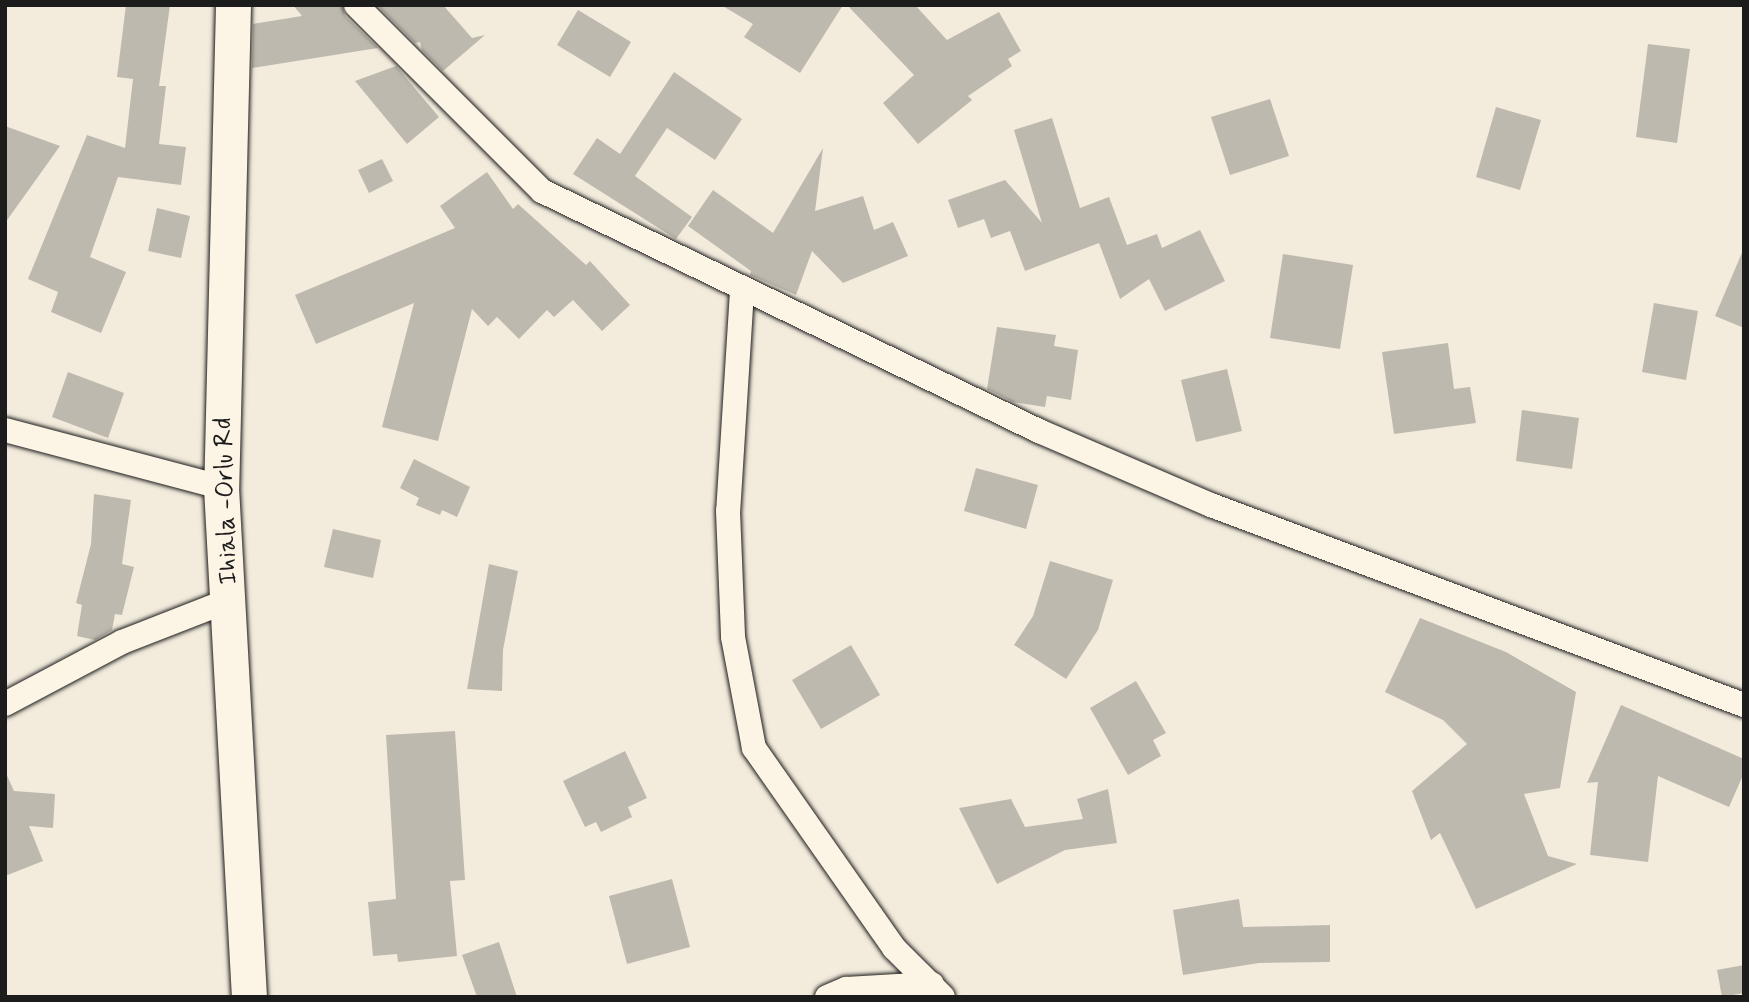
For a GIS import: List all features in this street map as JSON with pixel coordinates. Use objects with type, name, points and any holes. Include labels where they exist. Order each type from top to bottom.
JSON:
[{"type":"main road","name":"Ihiala -Orlu Rd","points":[[233,5],[221,488],[230,600],[249,997]]},
{"type":"street","points":[[356,5],[542,191],[742,291],[1040,431],[1211,505],[1744,705]]},
{"type":"street","points":[[742,291],[728,511],[733,637],[754,748],[894,948],[937,991]]},
{"type":"street","points":[[5,430],[221,488]]},
{"type":"street","points":[[5,704],[122,642],[230,600]]},
{"type":"street","points":[[827,997],[846,989],[937,991]]},
{"type":"building","points":[[126,5],[170,5],[159,86],[166,86],[159,144],[186,147],[181,185],[118,177],[90,257],[126,272],[101,333],[51,312],[58,292],[28,279],[87,135],[125,148],[133,79],[117,77]]},
{"type":"building","points":[[293,5],[342,5],[345,16],[378,48],[252,68],[253,24],[302,16]]},
{"type":"building","points":[[377,5],[443,5],[472,38],[485,35],[443,71],[422,50],[420,42],[415,43]]},
{"type":"building","points":[[721,5],[843,5],[800,73],[744,37],[753,24]]},
{"type":"building","points":[[847,5],[915,5],[947,40],[999,12],[1021,51],[1008,59],[1012,66],[968,96],[972,100],[918,144],[883,103],[914,75]]},
{"type":"building","points":[[578,10],[631,42],[610,77],[557,45]]},
{"type":"building","points":[[1648,44],[1690,49],[1677,143],[1636,137]]},
{"type":"building","points":[[396,66],[439,117],[407,144],[355,81]]},
{"type":"building","points":[[674,72],[742,119],[715,160],[667,128],[635,176],[692,217],[676,239],[573,174],[597,138],[620,154]]},
{"type":"building","points":[[1270,99],[1289,156],[1230,175],[1211,117]]},
{"type":"building","points":[[1496,107],[1541,120],[1520,190],[1476,177]]},
{"type":"building","points":[[1052,118],[1080,208],[1109,197],[1127,245],[1157,234],[1162,248],[1200,230],[1225,281],[1165,311],[1149,279],[1120,299],[1099,243],[1025,271],[1010,231],[991,238],[984,219],[958,228],[948,200],[1005,180],[1042,223],[1014,130]]},
{"type":"building","points":[[5,126],[60,146],[5,223]]},
{"type":"building","points":[[823,148],[815,211],[863,196],[874,230],[893,222],[908,256],[843,283],[812,251],[796,295],[750,275],[751,271],[688,226],[713,190],[773,233]]},
{"type":"building","points":[[382,159],[393,181],[369,193],[358,170]]},
{"type":"building","points":[[487,172],[513,209],[518,204],[586,265],[590,261],[630,305],[602,331],[573,300],[554,317],[547,310],[519,339],[497,317],[488,326],[472,309],[438,441],[382,427],[414,303],[316,344],[295,295],[455,228],[440,206]]},
{"type":"building","points":[[157,208],[190,216],[181,258],[148,251]]},
{"type":"building","points":[[1744,248],[1744,328],[1715,316]]},
{"type":"building","points":[[1283,254],[1353,265],[1340,349],[1270,338]]},
{"type":"building","points":[[1654,303],[1698,311],[1686,380],[1642,372]]},
{"type":"building","points":[[997,327],[1056,335],[1054,346],[1078,350],[1071,400],[1047,396],[1045,407],[1013,402],[987,389]]},
{"type":"building","points":[[1448,343],[1454,389],[1470,387],[1476,423],[1394,434],[1382,352]]},
{"type":"building","points":[[1227,369],[1242,431],[1196,442],[1181,380]]},
{"type":"building","points":[[68,372],[124,393],[108,438],[52,417]]},
{"type":"building","points":[[1522,410],[1579,418],[1572,469],[1516,461]]},
{"type":"building","points":[[414,459],[470,487],[457,517],[442,510],[440,515],[416,505],[419,498],[400,488]]},
{"type":"building","points":[[976,468],[1038,485],[1026,529],[964,511]]},
{"type":"building","points":[[94,494],[131,500],[122,564],[134,567],[122,615],[115,614],[112,630],[95,640],[77,636],[82,605],[76,603],[91,544]]},
{"type":"building","points":[[333,529],[381,540],[373,578],[324,567]]},
{"type":"building","points":[[1050,561],[1113,580],[1098,630],[1066,679],[1014,645],[1033,616]]},
{"type":"building","points":[[489,564],[518,571],[503,650],[502,691],[467,689]]},
{"type":"building","points":[[1420,618],[1506,652],[1576,692],[1560,788],[1524,794],[1548,856],[1577,864],[1476,909],[1440,833],[1431,840],[1412,791],[1467,744],[1443,720],[1385,692]]},
{"type":"building","points":[[851,645],[880,695],[821,729],[792,680]]},
{"type":"building","points":[[1136,681],[1166,733],[1153,740],[1161,756],[1128,775],[1090,708]]},
{"type":"building","points":[[1621,705],[1744,759],[1744,773],[1729,807],[1658,776],[1648,862],[1590,855],[1598,782],[1587,783]]},
{"type":"building","points":[[455,731],[465,880],[450,881],[457,956],[398,962],[397,954],[373,956],[368,902],[396,899],[386,735]]},
{"type":"building","points":[[625,751],[647,798],[628,807],[632,817],[601,832],[596,822],[585,827],[563,781]]},
{"type":"building","points":[[5,771],[14,791],[55,794],[53,828],[29,826],[43,861],[5,876]]},
{"type":"building","points":[[1108,789],[1117,843],[1065,850],[997,884],[959,808],[1011,799],[1025,827],[1083,819],[1077,799]]},
{"type":"building","points":[[672,879],[690,947],[627,964],[609,896]]},
{"type":"building","points":[[1239,899],[1243,927],[1330,925],[1330,962],[1259,963],[1183,975],[1173,910]]},
{"type":"building","points":[[499,942],[517,997],[477,997],[462,955]]},
{"type":"building","points":[[1744,965],[1744,993],[1722,997],[1717,970]]}]
